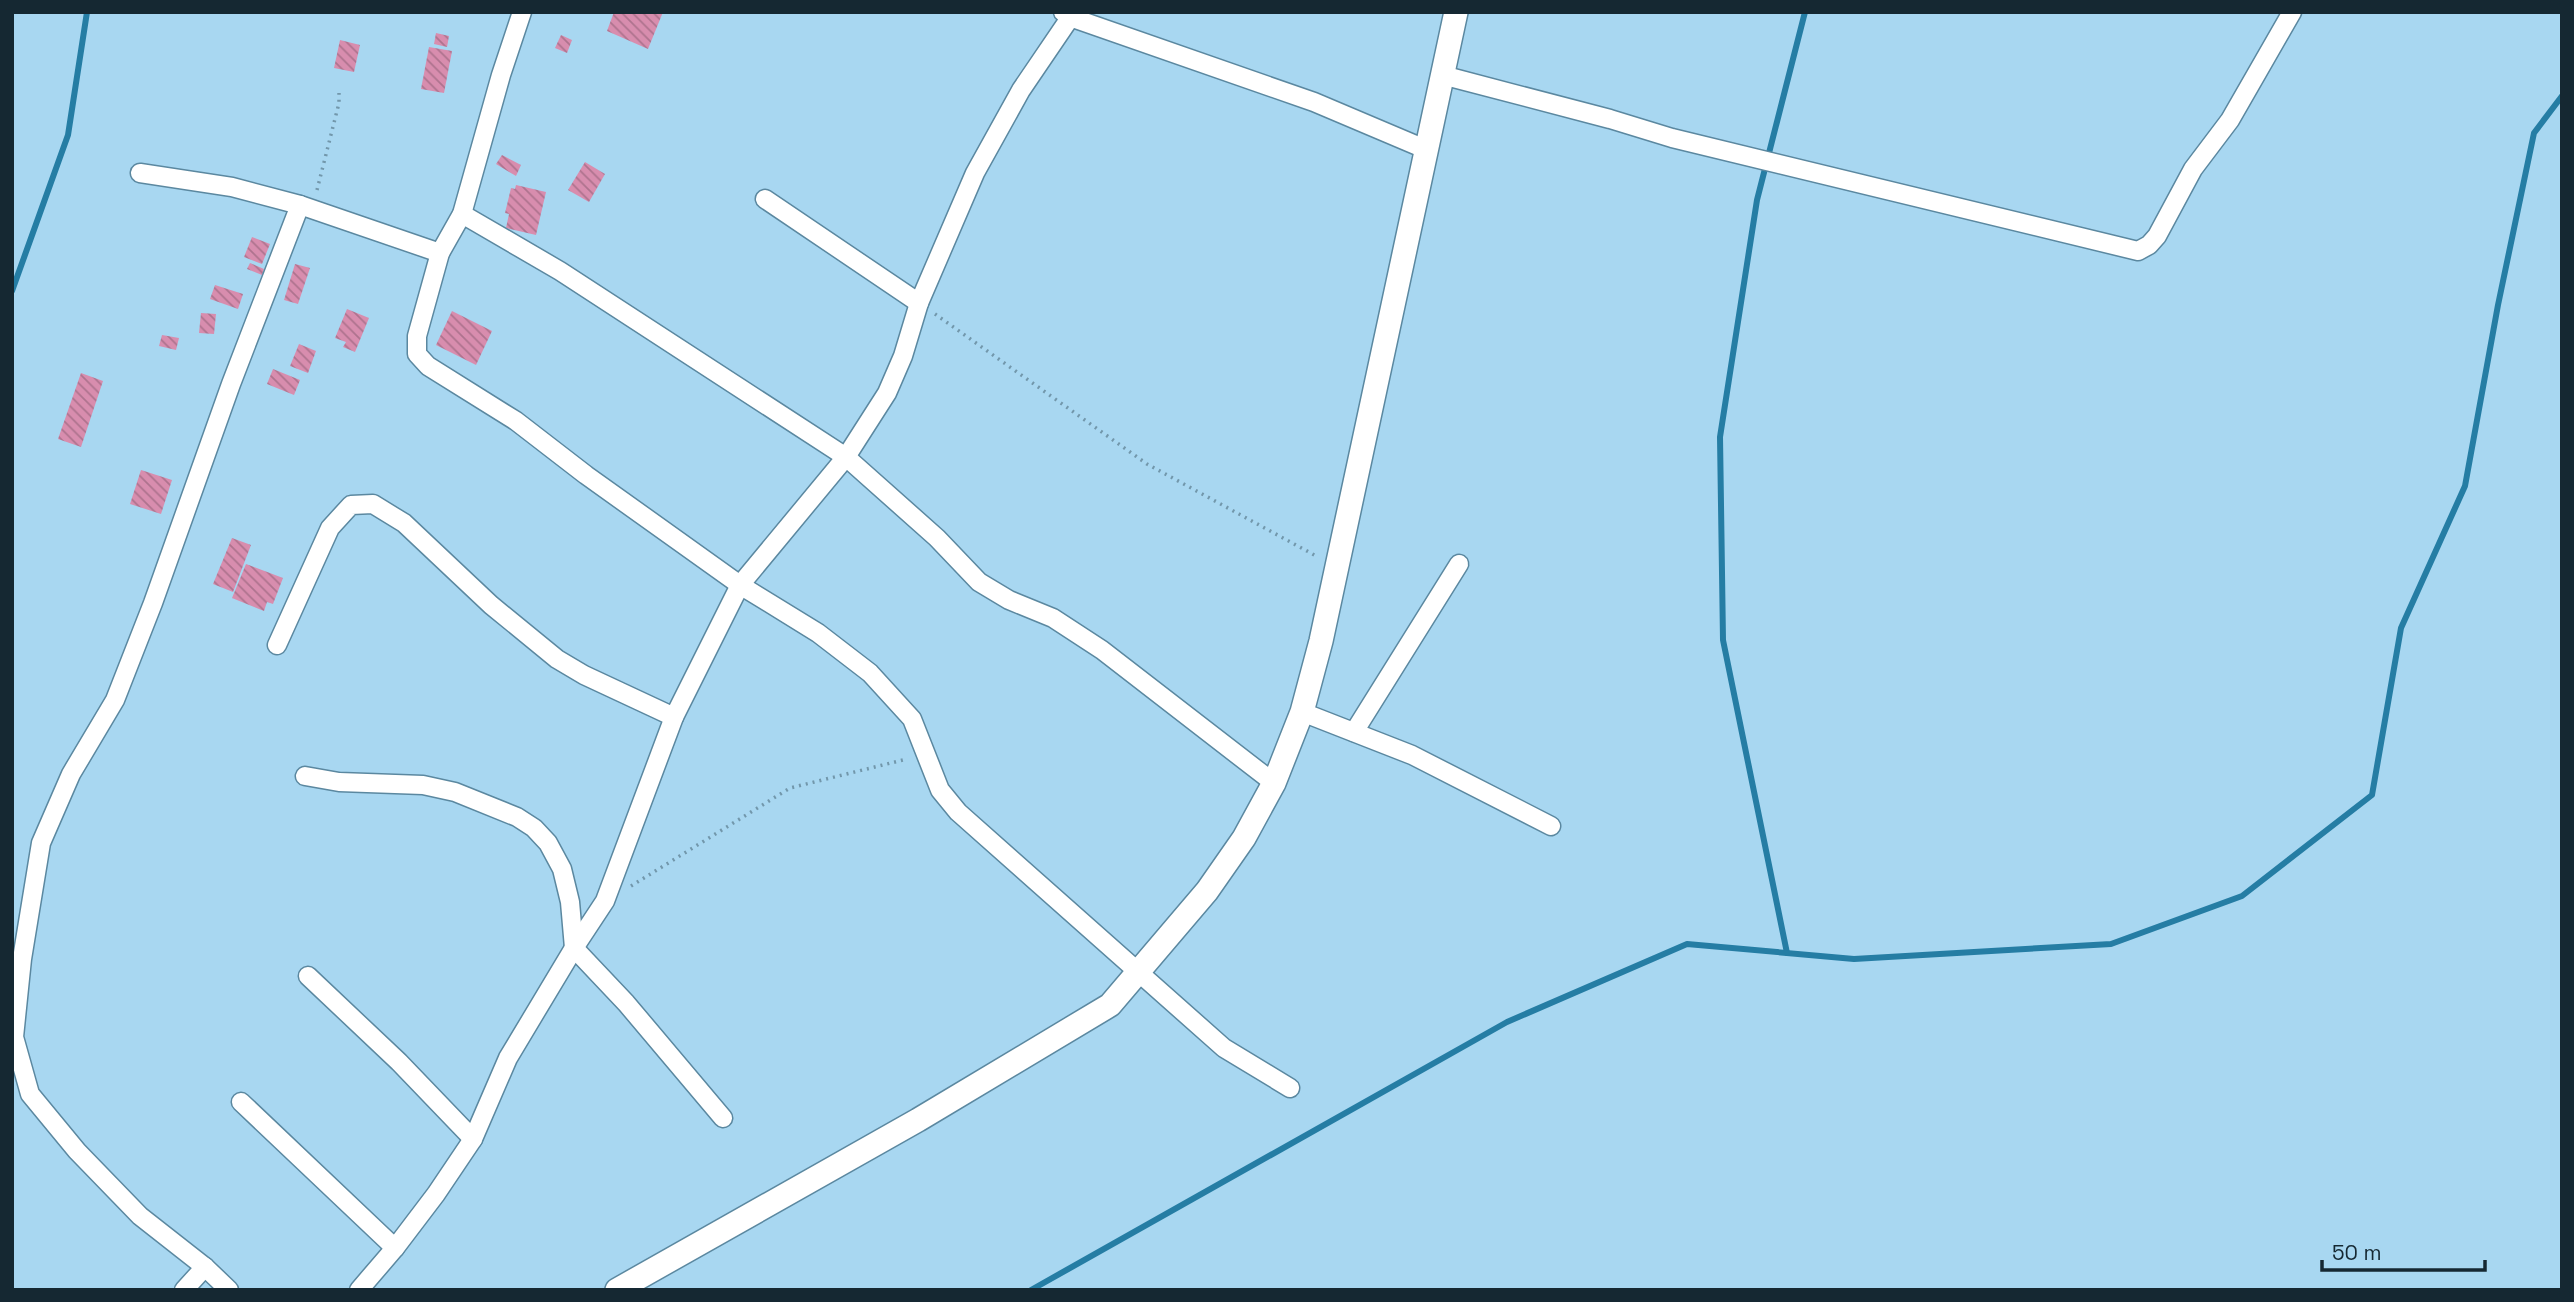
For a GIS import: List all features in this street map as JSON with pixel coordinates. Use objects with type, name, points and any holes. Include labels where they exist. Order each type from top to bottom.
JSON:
[{"type":"street","points":[[522,12],[501,75],[462,214],[440,253],[416,336],[417,354],[428,366],[516,421],[586,475],[740,585],[818,633],[870,673],[912,719],[940,790],[958,812],[1224,1048],[1290,1087]]},
{"type":"street","points":[[617,1290],[918,1120],[1110,1005],[1207,891],[1244,838],[1274,783],[1302,712],[1338,568],[1456,12]]},
{"type":"street","points":[[1441,75],[1610,118],[1672,138],[2138,251],[2150,245],[2157,236],[2193,169],[2230,120],[2292,12]]},
{"type":"street","points":[[359,1290],[436,1194],[473,1139],[508,1058],[605,901],[674,717],[740,585],[846,457],[887,393],[903,356],[919,303],[975,173],[1021,90],[1069,14],[1314,102],[1425,149]]},
{"type":"street","points":[[140,173],[232,187],[306,207],[440,253]]},
{"type":"street","points":[[765,200],[919,303]]},
{"type":"street","points":[[229,1290],[140,1216],[77,1151],[30,1094],[14,1037],[22,959],[41,843],[71,774],[115,700],[153,603],[231,384],[306,207]]},
{"type":"street","points":[[462,214],[560,271],[846,457],[937,538],[979,582],[1009,600],[1053,618],[1102,650],[1274,783]]},
{"type":"street","points":[[277,645],[330,528],[351,505],[373,504],[404,523],[491,605],[557,659],[584,675],[674,717]]},
{"type":"street","points":[[1354,732],[1459,564]]},
{"type":"street","points":[[1302,712],[1412,755],[1552,826]]},
{"type":"street","points":[[305,776],[339,782],[423,785],[455,792],[517,817],[534,828],[548,843],[562,869],[570,902],[574,948],[626,1003],[723,1118]]},
{"type":"street","points":[[308,976],[399,1062],[473,1139]]},
{"type":"street","points":[[241,1102],[395,1248]]},
{"type":"street","points":[[184,1290],[205,1268]]},
{"type":"path","points":[[306,207],[339,103],[339,93]]},
{"type":"path","points":[[919,303],[1147,464],[1338,568]]},
{"type":"path","points":[[605,901],[790,788],[926,755]]},
{"type":"building","points":[[614,12],[663,12],[648,49],[607,31]]},
{"type":"building","points":[[436,33],[449,36],[447,47],[434,44]]},
{"type":"building","points":[[561,35],[572,40],[567,53],[555,48]]},
{"type":"building","points":[[340,40],[360,45],[354,72],[334,68]]},
{"type":"building","points":[[429,47],[452,51],[444,93],[421,89]]},
{"type":"building","points":[[502,155],[521,165],[516,176],[496,164]]},
{"type":"building","points":[[585,162],[605,174],[589,202],[568,190]]},
{"type":"building","points":[[516,185],[546,192],[536,235],[506,228],[509,214],[505,213],[511,188],[515,189]]},
{"type":"building","points":[[252,237],[270,244],[262,264],[244,257]]},
{"type":"building","points":[[250,263],[264,269],[262,275],[247,269]]},
{"type":"building","points":[[295,264],[310,268],[298,304],[284,300]]},
{"type":"building","points":[[215,285],[243,294],[238,309],[210,299]]},
{"type":"building","points":[[347,309],[369,318],[355,352],[343,347],[346,342],[335,338]]},
{"type":"building","points":[[452,311],[492,331],[476,365],[436,345]]},
{"type":"building","points":[[201,313],[216,314],[214,334],[199,333]]},
{"type":"building","points":[[162,335],[179,338],[176,350],[159,346]]},
{"type":"building","points":[[299,344],[316,351],[308,373],[290,366]]},
{"type":"building","points":[[273,369],[300,380],[294,395],[267,384]]},
{"type":"building","points":[[81,373],[103,381],[81,447],[58,439]]},
{"type":"building","points":[[141,470],[172,480],[161,514],[130,504]]},
{"type":"building","points":[[232,538],[251,545],[233,592],[213,584]]},
{"type":"building","points":[[246,564],[283,578],[273,604],[267,602],[264,611],[232,598]]},
{"type":"waterway","points":[[12,291],[68,135],[87,12]]},
{"type":"waterway","points":[[1787,953],[1723,640],[1720,437],[1757,200],[1805,12]]},
{"type":"waterway","points":[[1031,1290],[1507,1022],[1687,944],[1854,959],[2111,944],[2242,896],[2372,795],[2401,628],[2465,486],[2498,305],[2534,133],[2562,96]]}]
